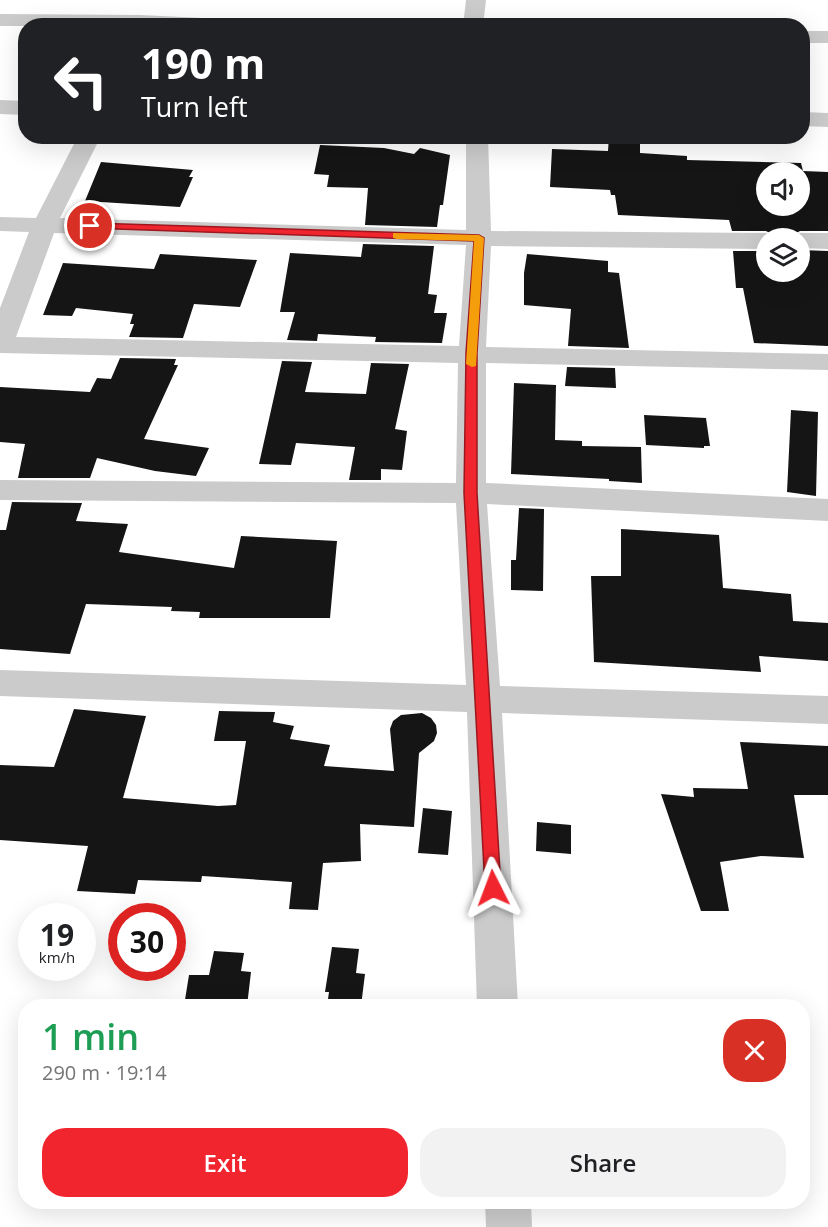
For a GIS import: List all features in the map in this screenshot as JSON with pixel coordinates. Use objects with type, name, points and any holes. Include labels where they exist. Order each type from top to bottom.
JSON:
[{"type":"street","points":[[141,18],[148,0]]},
{"type":"street","points":[[474,18],[476,0]]},
{"type":"street","points":[[0,21],[18,21]]},
{"type":"street","points":[[810,37],[828,37]]},
{"type":"street","points":[[0,107],[18,108]]},
{"type":"street","points":[[810,119],[828,120]]},
{"type":"street","points":[[86,144],[45,225],[0,344],[828,362]]},
{"type":"street","points":[[477,144],[479,238],[472,353],[471,493],[484,698],[498,999]]},
{"type":"street","points":[[0,224],[479,238],[756,241]]},
{"type":"street","points":[[810,241],[828,242]]},
{"type":"street","points":[[0,490],[471,493],[828,510]]},
{"type":"street","points":[[0,682],[828,710]]},
{"type":"street","points":[[508,1209],[509,1227]]},
{"type":"building","points":[[608,144],[640,144],[640,153],[687,156],[687,160],[763,162],[756,162],[756,216],[810,216],[810,171],[828,172],[828,231],[810,231],[810,228],[756,228],[756,231],[732,231],[729,220],[618,215],[615,195],[611,195],[610,190],[550,187],[552,149],[608,151]]},
{"type":"building","points":[[320,145],[384,148],[414,154],[420,148],[450,155],[443,205],[440,205],[437,227],[365,225],[368,188],[327,187],[329,175],[314,174]]},
{"type":"building","points":[[101,162],[193,170],[189,177],[193,177],[180,207],[85,201]]},
{"type":"building","points":[[363,244],[434,246],[428,294],[437,295],[434,313],[447,313],[442,343],[375,342],[376,337],[318,334],[317,341],[287,340],[295,312],[280,312],[290,253],[361,257]]},
{"type":"building","points":[[810,250],[828,251],[828,346],[754,343],[743,288],[736,288],[733,251],[756,251],[756,282],[810,282]]},
{"type":"building","points":[[160,254],[257,260],[240,307],[194,304],[183,338],[129,337],[134,324],[130,324],[133,314],[76,308],[72,316],[43,315],[63,263],[154,269]]},
{"type":"building","points":[[527,254],[608,261],[608,272],[619,273],[629,348],[568,346],[571,309],[524,305],[524,273]]},
{"type":"building","points":[[120,358],[176,359],[174,365],[178,365],[144,439],[209,448],[196,476],[155,471],[97,458],[90,478],[18,478],[25,444],[0,442],[0,387],[90,392],[97,378],[111,379]]},
{"type":"building","points":[[282,361],[312,362],[305,392],[366,394],[371,363],[409,364],[395,429],[407,431],[402,470],[381,469],[381,480],[349,480],[355,447],[296,443],[291,465],[259,464]]},
{"type":"building","points":[[567,367],[615,368],[616,388],[565,386]]},
{"type":"building","points":[[514,383],[556,385],[555,440],[582,441],[582,446],[641,447],[642,483],[511,474]]},
{"type":"building","points":[[791,410],[818,412],[816,496],[787,492]]},
{"type":"building","points":[[644,415],[706,418],[710,446],[704,446],[704,448],[646,445]]},
{"type":"building","points":[[12,502],[82,503],[76,521],[128,524],[119,552],[234,568],[241,536],[337,541],[330,618],[199,618],[200,612],[171,611],[172,607],[86,604],[70,654],[0,649],[0,530],[6,530]]},
{"type":"building","points":[[519,508],[544,509],[543,591],[511,590],[511,560],[516,560]]},
{"type":"building","points":[[621,529],[719,535],[723,588],[791,594],[793,621],[828,623],[828,661],[759,656],[761,672],[594,662],[591,576],[621,576]]},
{"type":"building","points":[[74,709],[146,716],[123,798],[218,806],[236,805],[246,741],[214,741],[219,711],[275,712],[273,722],[294,726],[290,739],[330,745],[324,766],[394,771],[390,729],[393,721],[401,715],[422,713],[431,718],[436,725],[437,733],[434,741],[419,753],[414,827],[360,824],[361,861],[323,863],[318,910],[289,909],[292,882],[202,876],[201,882],[138,880],[135,894],[77,891],[88,846],[0,840],[0,765],[54,767]]},
{"type":"building","points":[[740,742],[828,746],[828,795],[794,795],[804,858],[761,856],[720,862],[729,911],[701,911],[661,794],[694,797],[693,788],[748,789]]},
{"type":"building","points":[[423,808],[452,811],[448,855],[418,853]]},
{"type":"building","points":[[537,822],[571,825],[571,854],[536,851]]},
{"type":"building","points":[[332,947],[359,949],[356,973],[365,974],[362,999],[328,999],[329,992],[325,992]]},
{"type":"building","points":[[214,951],[244,953],[241,971],[251,972],[248,999],[185,999],[189,975],[209,975]]},
{"type":"slow traffic","points":[[397,236],[479,238],[472,364]]},
{"type":"route","points":[[90,226],[479,238],[472,353],[471,493],[493,888]]}]
